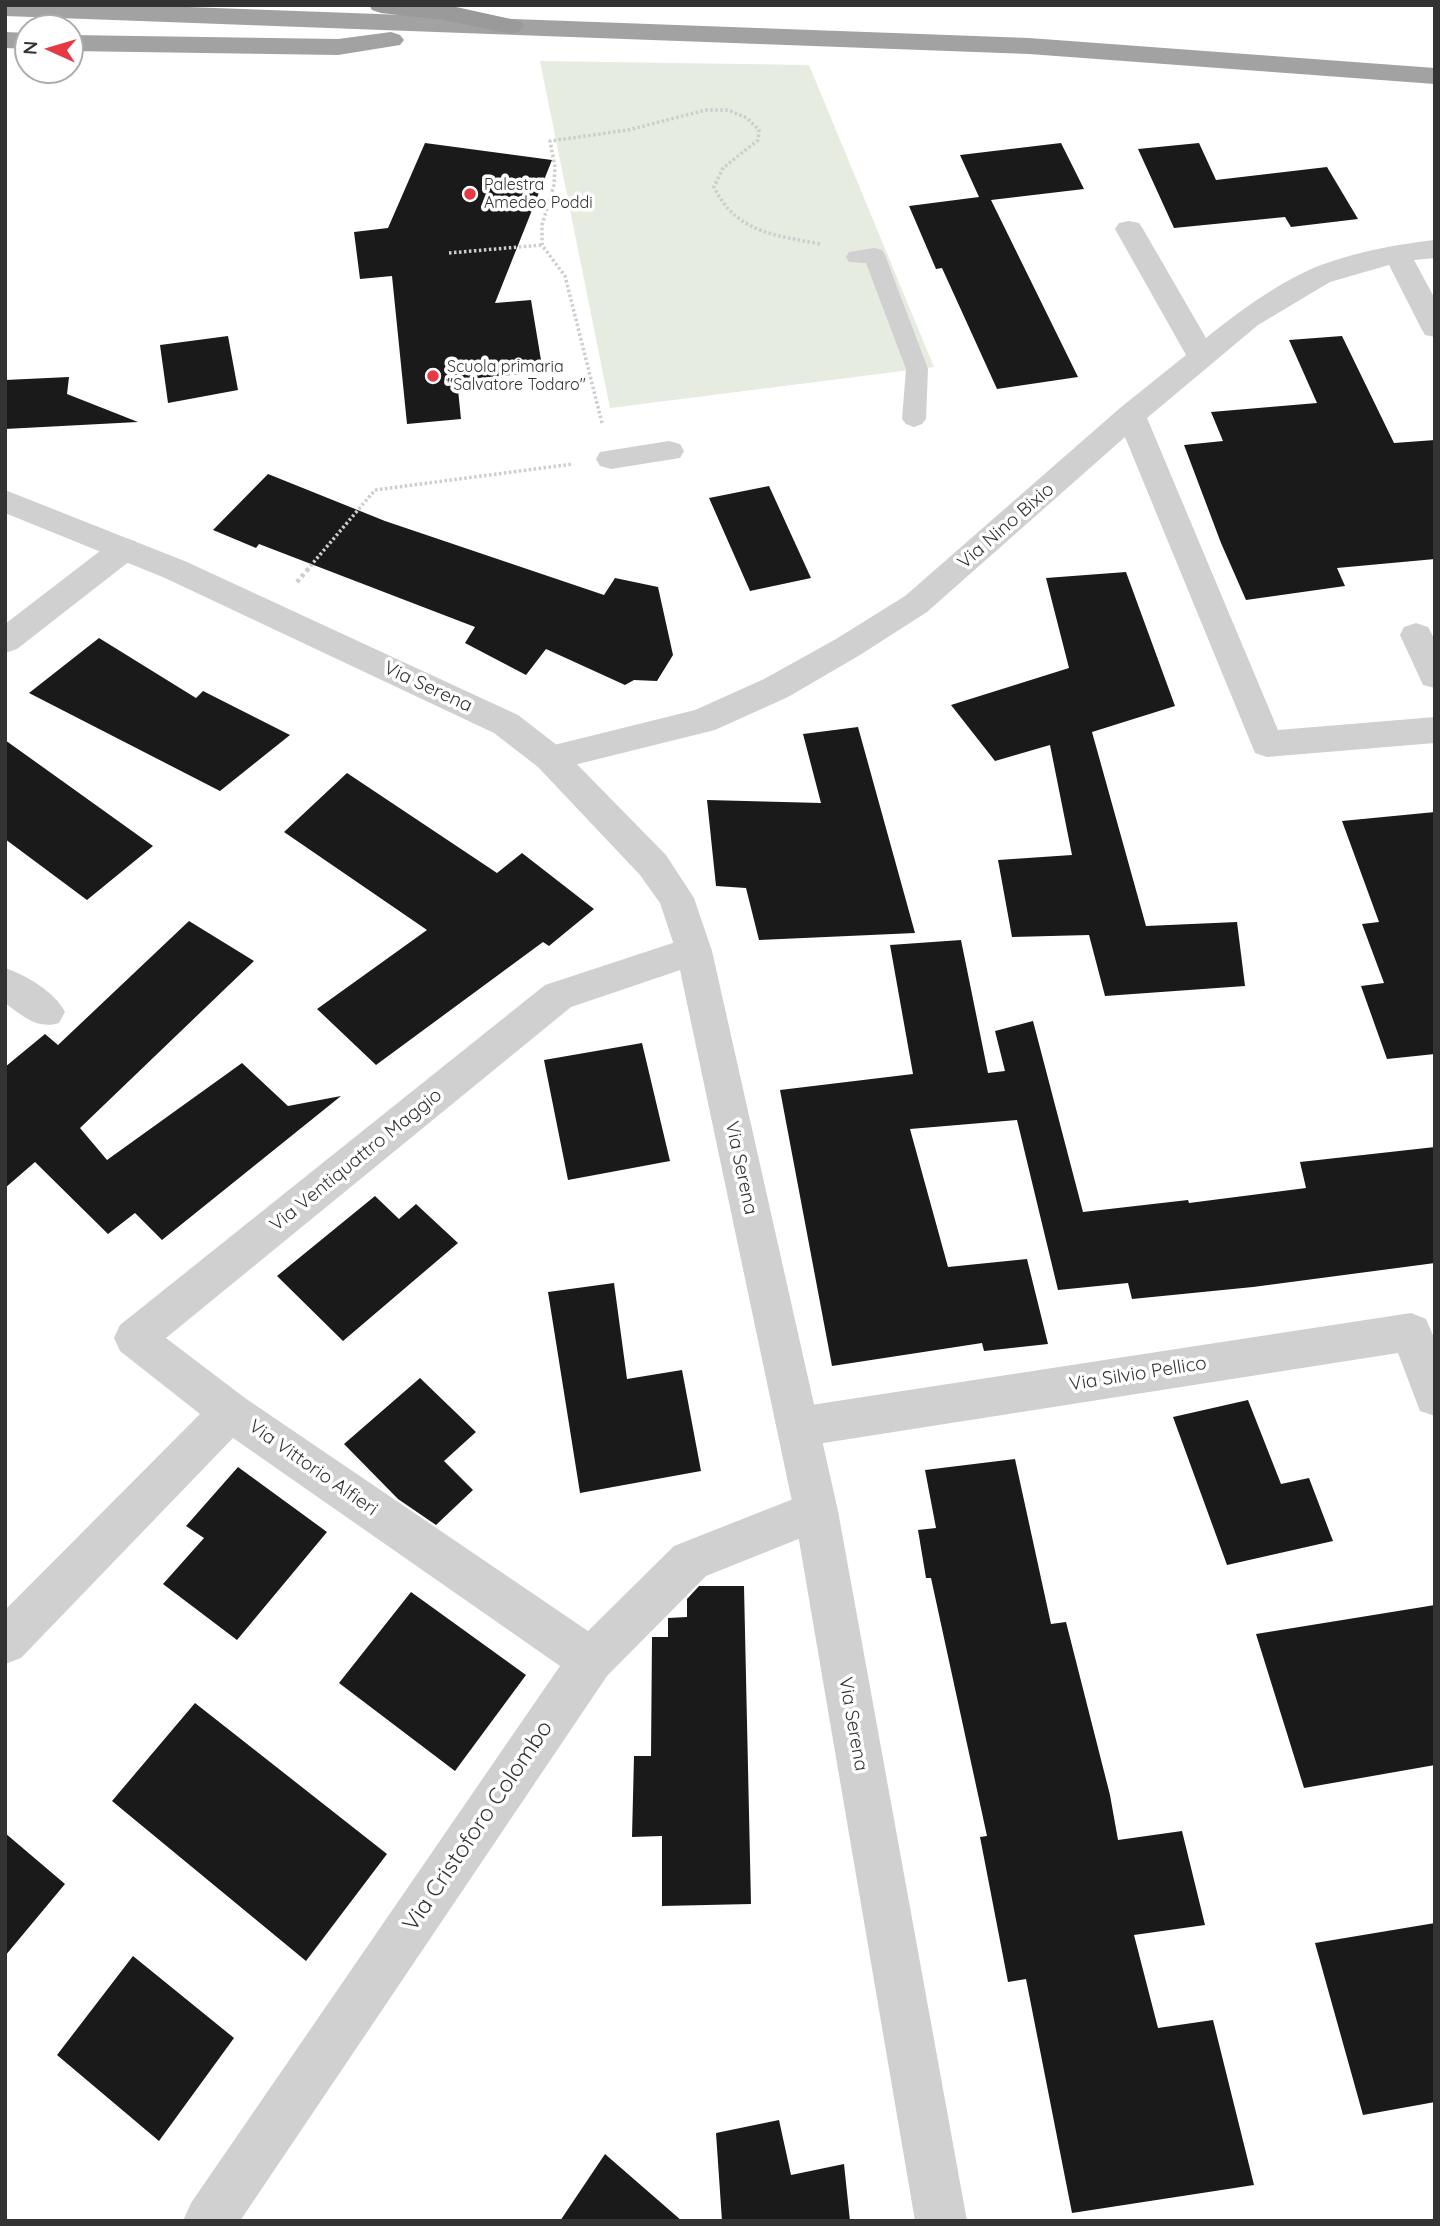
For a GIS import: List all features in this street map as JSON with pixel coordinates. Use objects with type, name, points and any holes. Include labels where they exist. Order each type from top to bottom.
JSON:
[{"type":"highway","points":[[260,5],[511,26]]},
{"type":"highway","points":[[381,5],[443,12],[511,26]]},
{"type":"highway","points":[[5,8],[1029,46],[1435,76]]},
{"type":"highway","points":[[84,43],[338,47],[511,26]]},
{"type":"street","points":[[1129,229],[1202,357]]},
{"type":"street","name":"Via Nino Bixio","points":[[550,758],[703,721],[775,688],[848,647],[916,604],[1131,415],[1248,320],[1320,276],[1397,253],[1435,249]]},
{"type":"street","points":[[1397,253],[1435,328]]},
{"type":"street","points":[[1131,415],[1267,744],[1435,730]]},
{"type":"street","points":[[611,459],[669,451]]},
{"type":"street","name":"Via Serena","points":[[5,501],[271,613],[506,724],[550,758],[653,865],[676,898],[694,951],[816,1511],[941,2221]]},
{"type":"street","points":[[5,641],[124,550]]},
{"type":"street","points":[[1416,635],[1435,676]]},
{"type":"street","name":"Via Ventiquattro Maggio","points":[[230,1412],[135,1338],[558,996],[694,951]]},
{"type":"street","points":[[5,983],[46,1012]]},
{"type":"street","name":"Via Silvio Pellico","points":[[798,1427],[1411,1332],[1435,1397]]},
{"type":"street","name":"Via Vittorio Alfieri","points":[[5,1642],[230,1412],[591,1660]]},
{"type":"street","name":"Via Cristoforo Colombo","points":[[209,2221],[591,1660],[690,1561],[816,1511]]},
{"type":"lane","points":[[857,257],[874,255],[917,369],[914,419]]},
{"type":"path","points":[[271,613],[375,490],[611,459],[565,276],[542,245],[542,225],[554,185],[555,166],[550,141],[628,130],[706,110],[728,110],[747,118],[759,130],[758,140],[723,168],[714,187],[718,198],[731,215],[765,233],[836,247],[857,257]]},
{"type":"path","points":[[449,253],[542,245]]},
{"type":"shaded area","points":[[540,61],[809,65],[934,367],[610,408]]},
{"type":"building","points":[[425,143],[552,160],[495,303],[531,300],[543,372],[457,380],[461,419],[407,424],[392,276],[360,279],[354,232],[388,228]]},
{"type":"building","points":[[1061,143],[1084,189],[991,200],[1078,377],[997,389],[942,268],[936,269],[909,206],[979,197],[960,155]]},
{"type":"building","points":[[1199,143],[1216,180],[1327,167],[1358,219],[1291,227],[1285,217],[1174,228],[1138,149]]},
{"type":"building","points":[[228,336],[238,390],[168,403],[160,345]]},
{"type":"building","points":[[1342,336],[1394,443],[1435,440],[1435,559],[1337,568],[1345,586],[1246,600],[1184,445],[1223,441],[1211,412],[1317,403],[1289,340]]},
{"type":"building","points":[[69,377],[67,394],[138,422],[5,429],[5,380]]},
{"type":"building","points":[[268,474],[385,521],[604,595],[615,578],[658,587],[673,655],[657,681],[634,680],[625,685],[546,649],[526,675],[465,643],[475,627],[259,544],[256,548],[213,530]]},
{"type":"building","points":[[769,486],[811,578],[750,591],[709,498]]},
{"type":"building","points":[[1126,572],[1175,706],[1092,732],[1146,926],[1237,922],[1245,986],[1105,996],[1089,935],[1012,937],[998,860],[1072,855],[1050,745],[995,761],[951,705],[1069,668],[1046,578]]},
{"type":"building","points":[[99,638],[196,698],[203,691],[290,735],[220,791],[29,693]]},
{"type":"building","points":[[858,727],[915,933],[759,940],[746,888],[716,886],[707,800],[821,803],[803,734]]},
{"type":"building","points":[[5,740],[153,846],[87,900],[5,839]]},
{"type":"building","points":[[347,773],[497,873],[522,853],[594,909],[549,946],[543,942],[376,1065],[317,1009],[427,930],[284,832]]},
{"type":"building","points":[[1435,812],[1435,1054],[1387,1059],[1361,986],[1384,983],[1362,924],[1379,922],[1342,821]]},
{"type":"building","points":[[189,921],[254,961],[80,1128],[107,1160],[242,1063],[288,1106],[341,1096],[162,1240],[135,1213],[108,1234],[35,1162],[5,1188],[5,1067],[45,1034],[58,1045]]},
{"type":"building","points":[[961,940],[988,1073],[1005,1071],[995,1031],[1033,1021],[1083,1212],[1188,1200],[1189,1203],[1306,1188],[1300,1162],[1435,1147],[1435,1263],[1253,1287],[1132,1299],[1128,1283],[1058,1290],[1017,1120],[910,1129],[948,1267],[1027,1259],[1048,1344],[984,1351],[982,1343],[832,1366],[780,1090],[913,1074],[890,945]]},
{"type":"building","points":[[642,1043],[670,1161],[568,1180],[544,1060]]},
{"type":"building","points":[[375,1196],[399,1219],[416,1204],[458,1243],[343,1341],[277,1276]]},
{"type":"building","points":[[614,1283],[627,1379],[682,1370],[701,1471],[580,1493],[548,1292]]},
{"type":"building","points":[[420,1378],[476,1432],[444,1461],[473,1490],[436,1525],[398,1499],[344,1444]]},
{"type":"building","points":[[1248,1400],[1281,1484],[1309,1478],[1333,1541],[1227,1565],[1173,1417]]},
{"type":"building","points":[[1015,1459],[1051,1624],[1066,1622],[1110,1795],[1118,1840],[1182,1831],[1205,1925],[1134,1935],[1158,2028],[1213,2020],[1254,2185],[1072,2213],[1026,1979],[1008,1982],[980,1837],[987,1836],[931,1578],[926,1578],[918,1530],[936,1528],[925,1470]]},
{"type":"building","points":[[238,1467],[327,1532],[237,1640],[163,1584],[204,1538],[186,1526]]},
{"type":"building","points":[[699,1586],[744,1586],[751,1904],[662,1906],[662,1836],[632,1837],[634,1756],[651,1756],[652,1637],[668,1637],[668,1618],[687,1617],[687,1599]]},
{"type":"building","points":[[411,1592],[526,1675],[455,1771],[339,1683]]},
{"type":"building","points":[[1435,1605],[1435,1765],[1304,1788],[1256,1634]]},
{"type":"building","points":[[195,1703],[387,1854],[306,1961],[112,1801]]},
{"type":"building","points":[[5,1833],[65,1884],[5,1956]]},
{"type":"building","points":[[1435,1923],[1435,2102],[1363,2115],[1315,1943]]},
{"type":"building","points":[[133,1956],[234,2038],[159,2141],[57,2055]]},
{"type":"building","points":[[779,2120],[791,2175],[844,2164],[850,2221],[722,2221],[716,2133]]},
{"type":"building","points":[[605,2154],[682,2221],[560,2221]]},
{"type":"place","name":"Palestra Amedeo Poddi","points":[[470,194]]},
{"type":"place","name":"Scuola primaria \"Salvatore Todaro\"","points":[[433,376]]}]
